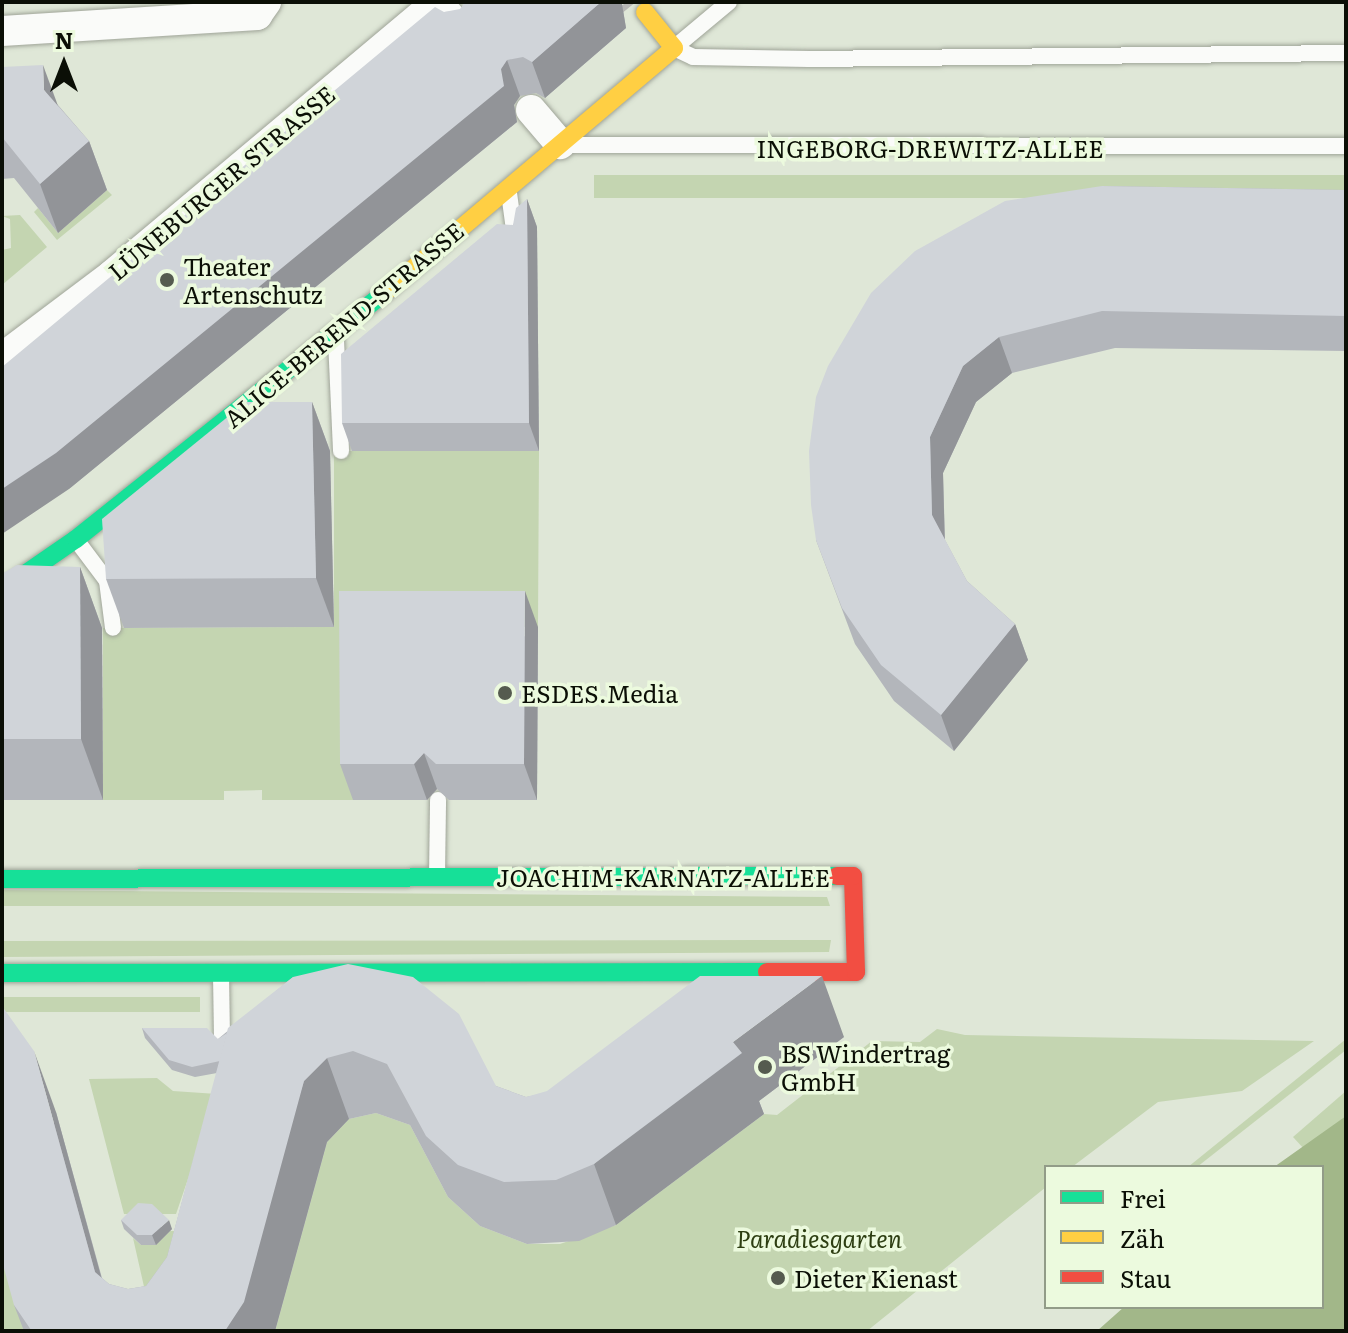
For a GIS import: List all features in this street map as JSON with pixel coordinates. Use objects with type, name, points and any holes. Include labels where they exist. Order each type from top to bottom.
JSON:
[{"type":"street","points":[[437,2],[462,31]]},
{"type":"street","name":"LÜNEBURGER STRASSE","points":[[2,358],[112,275],[437,2]]},
{"type":"street","points":[[2,31],[262,8]]},
{"type":"street","points":[[645,12],[674,48]]},
{"type":"street","name":"ALICE-BEREND-STRASSE","points":[[2,590],[76,539],[336,334],[674,48]]},
{"type":"street","points":[[531,110],[560,144]]},
{"type":"street","name":"JOACHIM-KARNATZ-ALLEE","points":[[2,879],[853,876],[856,972],[2,973]]},
{"type":"lane","points":[[729,2],[674,48],[693,57],[809,59],[1346,53]]},
{"type":"lane","name":"INGEBORG-DREWITZ-ALLEE","points":[[560,144],[1346,146]]},
{"type":"lane","points":[[509,188],[516,245]]},
{"type":"lane","points":[[336,334],[341,451]]},
{"type":"lane","points":[[76,539],[107,581],[113,628]]},
{"type":"lane","points":[[437,878],[438,800]]},
{"type":"lane","points":[[221,973],[222,1038]]},
{"type":"lane","points":[[262,973],[263,997]]},
{"type":"green space","points":[[594,175],[1346,175],[1346,198],[594,198]]},
{"type":"green space","points":[[107,190],[112,195],[57,240],[34,212],[38,208],[58,233]]},
{"type":"green space","points":[[20,215],[47,247],[2,285],[2,250],[11,248],[10,219],[2,216]]},
{"type":"green space","points":[[334,451],[539,451],[538,627],[352,627],[353,800],[262,800],[262,790],[224,791],[224,800],[103,800],[103,628],[334,627]]},
{"type":"green space","points":[[2,890],[827,897],[830,906],[2,906]]},
{"type":"green space","points":[[831,940],[829,952],[2,957],[2,941]]},
{"type":"green space","points":[[2,997],[200,997],[200,1012],[2,1012]]},
{"type":"green space","name":"Paradiesgarten","points":[[937,1029],[965,1035],[1314,1041],[1242,1091],[1158,1102],[1075,1165],[1044,1165],[1044,1189],[867,1331],[275,1331],[327,1142],[349,1119],[376,1113],[410,1125],[448,1197],[480,1226],[527,1244],[560,1244],[616,1225],[764,1114],[777,1115],[872,1041],[920,1042]]},
{"type":"green space","points":[[1346,1039],[1346,1050],[1200,1165],[1190,1165]]},
{"type":"green space","points":[[157,1078],[173,1091],[217,1094],[176,1214],[124,1214],[89,1079]]},
{"type":"green space","points":[[1346,1091],[1346,1116],[1305,1150],[1293,1137]]},
{"type":"green space","points":[[164,1231],[176,1231],[160,1291],[145,1291],[133,1238],[141,1245]]},
{"type":"green space","points":[[2,1243],[27,1331],[2,1331]]},
{"type":"shaded area","points":[[1346,1116],[1346,1331],[1097,1331],[1122,1309],[1324,1309],[1324,1165],[1277,1165]]},
{"type":"building","points":[[465,2],[601,2],[532,62],[523,57],[507,60],[501,69],[504,86],[56,453],[2,489],[2,367],[435,7],[444,12],[460,9]]},
{"type":"building","points":[[43,65],[44,90],[89,141],[40,184],[2,137],[2,67]]},
{"type":"building","points":[[1102,186],[1346,190],[1346,316],[1102,311],[999,337],[963,366],[930,437],[932,515],[967,581],[1015,624],[941,715],[881,665],[842,608],[816,540],[811,505],[809,451],[816,397],[828,366],[871,293],[915,251],[1005,201]]},
{"type":"building","points":[[527,199],[529,423],[342,423],[341,354],[497,224],[513,225],[516,208]]},
{"type":"building","points":[[246,402],[312,402],[316,578],[106,579],[102,519]]},
{"type":"building","points":[[17,565],[80,567],[81,739],[2,739],[2,574]]},
{"type":"building","points":[[339,591],[525,591],[524,764],[436,764],[424,753],[414,764],[340,764]]},
{"type":"building","points":[[348,964],[413,977],[459,1014],[496,1086],[526,1097],[547,1091],[700,976],[822,976],[733,1042],[742,1053],[594,1164],[556,1180],[504,1182],[458,1165],[426,1136],[387,1064],[353,1051],[327,1058],[304,1081],[244,1302],[225,1331],[31,1330],[14,1305],[2,1261],[2,1006],[34,1051],[95,1272],[109,1284],[128,1289],[146,1286],[167,1257],[228,1028],[293,977]]},
{"type":"building","points":[[142,1028],[207,1028],[218,1039],[227,1033],[220,1061],[192,1067],[169,1060]]},
{"type":"building","points":[[138,1203],[152,1204],[169,1220],[152,1235],[137,1235],[121,1220]]},
{"type":"railway","points":[[604,24],[631,2]]},
{"type":"traffic: fast","points":[[2,590],[76,539],[383,294]]},
{"type":"traffic: fast","points":[[2,879],[837,876]]},
{"type":"traffic: fast","points":[[2,973],[767,972]]},
{"type":"traffic: slow","points":[[383,294],[674,48],[645,12]]},
{"type":"traffic: jam","points":[[767,972],[856,972],[853,876],[837,876]]},
{"type":"place","name":"Theater Artenschutz","points":[[167,280]]},
{"type":"place","name":"ESDES.Media","points":[[505,693]]},
{"type":"place","name":"BS Windertrag GmbH","points":[[765,1067]]},
{"type":"place","name":"Dieter Kienast","points":[[778,1278]]}]
